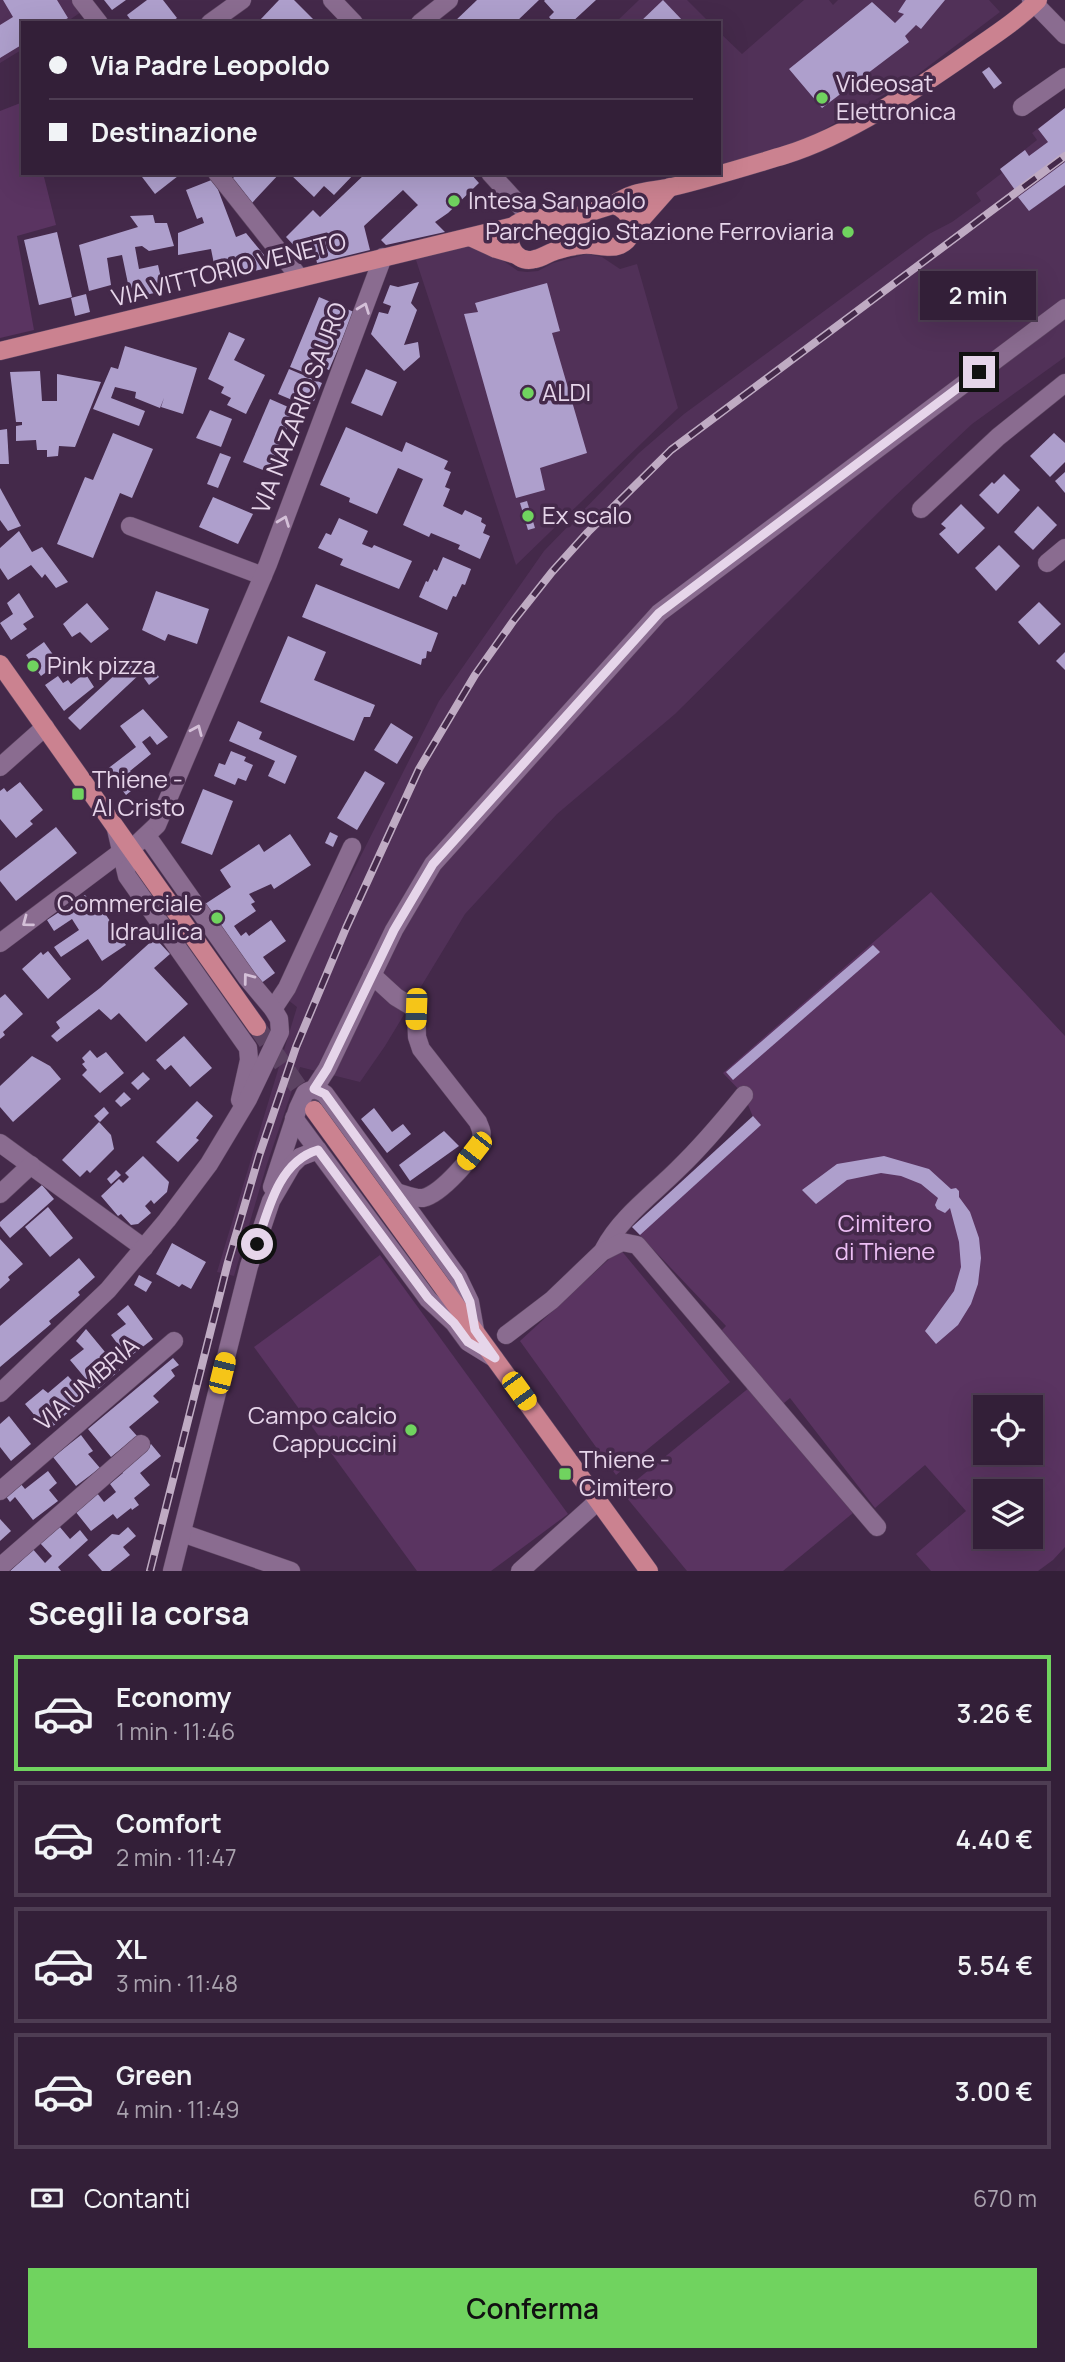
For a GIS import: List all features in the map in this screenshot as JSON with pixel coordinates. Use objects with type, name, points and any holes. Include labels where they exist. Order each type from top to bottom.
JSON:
[{"type":"main road","name":"VIA VITTORIO VENETO","points":[[721,173],[786,155],[831,137],[937,75],[1009,24],[1035,1]]},
{"type":"main road","name":"VIA VITTORIO VENETO","points":[[0,351],[521,223],[578,216],[613,205],[638,192],[670,187],[714,175]]},
{"type":"main road","points":[[632,226],[639,222],[670,187]]},
{"type":"main road","points":[[470,237],[531,260],[586,244],[615,246],[628,238],[632,226],[627,212],[613,205]]},
{"type":"main road","points":[[516,255],[509,243],[510,234],[521,223]]},
{"type":"main road","points":[[0,664],[116,829],[126,850],[257,1027]]},
{"type":"main road","points":[[314,1110],[649,1571]]},
{"type":"street","points":[[82,0],[98,21]]},
{"type":"street","points":[[213,21],[242,0]]},
{"type":"street","points":[[332,0],[353,21]]},
{"type":"street","points":[[423,21],[449,0]]},
{"type":"street","points":[[1035,1],[1065,35]]},
{"type":"street","points":[[1022,107],[1065,77]]},
{"type":"street","points":[[219,175],[300,278]]},
{"type":"street","points":[[492,175],[506,192],[521,223]]},
{"type":"street","name":"VIA NAZARIO SAURO","points":[[0,943],[148,836],[157,825],[263,576],[383,257]]},
{"type":"street","points":[[172,1571],[249,1266],[271,1200],[275,1173],[294,1118],[305,1093],[314,1089],[327,1069],[394,930],[433,864],[659,613],[1065,308]]},
{"type":"street","points":[[920,509],[999,437],[1065,383]]},
{"type":"street","points":[[130,526],[263,576]]},
{"type":"street","points":[[1047,563],[1065,548]]},
{"type":"street","points":[[0,767],[45,727]]},
{"type":"street","points":[[0,1393],[108,1290],[209,1164],[248,1099],[279,1032],[279,1019],[273,1009],[247,978],[148,836]]},
{"type":"street","points":[[273,1009],[287,988],[352,847]]},
{"type":"street","points":[[126,850],[127,876],[250,1054],[237,1109],[209,1164]]},
{"type":"street","points":[[372,975],[396,997],[416,1009],[417,1038],[421,1049],[478,1122],[482,1133],[481,1141],[461,1168],[431,1196],[419,1199],[396,1192]]},
{"type":"street","points":[[248,1048],[257,1052],[274,1047]]},
{"type":"street","points":[[314,1089],[325,1094],[458,1277],[470,1302],[475,1330]]},
{"type":"street","points":[[602,1252],[609,1239],[626,1220],[702,1145],[744,1096]]},
{"type":"street","points":[[294,1118],[428,1298],[454,1323],[468,1342],[495,1358]]},
{"type":"street","points":[[0,1143],[144,1248]]},
{"type":"street","points":[[271,1200],[292,1165],[300,1157],[318,1150]]},
{"type":"street","points":[[0,1194],[31,1166]]},
{"type":"street","points":[[506,1335],[552,1300],[602,1252],[622,1242],[637,1245],[877,1527]]},
{"type":"street","name":"VIA UMBRIA","points":[[0,1491],[174,1341]]},
{"type":"street","points":[[0,1567],[142,1444]]},
{"type":"street","points":[[520,1571],[598,1501]]},
{"type":"street","points":[[182,1533],[290,1571]]},
{"type":"shaded area","points":[[0,0],[71,0],[81,12],[68,21],[21,21],[21,50],[0,63]]},
{"type":"shaded area","points":[[639,0],[687,0],[708,21],[617,21]]},
{"type":"shaded area","points":[[804,0],[829,0],[833,5],[838,0],[989,0],[1000,12],[913,78],[816,134],[775,150],[721,164],[721,34],[742,54]]},
{"type":"shaded area","points":[[1065,108],[1065,357],[972,424],[892,499],[675,714],[557,814],[465,914],[385,1046],[360,1082],[300,1067],[267,1164],[234,1276],[217,1272],[297,1007],[288,1000],[439,701],[544,551],[639,453],[684,414],[929,234],[952,222],[981,201],[976,193],[1002,173],[1000,169],[1037,140],[1032,133]]},
{"type":"shaded area","points":[[468,247],[485,251],[518,271],[527,272],[538,271],[553,263],[587,254],[602,257],[620,269],[637,264],[678,408],[516,565],[415,257]]},
{"type":"green space","points":[[21,103],[21,175],[44,175],[56,225],[17,236],[34,330],[0,338],[0,111]]},
{"type":"green space","name":"Cimitero di Thiene","points":[[931,892],[1065,1036],[1065,1547],[1038,1571],[931,1571],[916,1554],[966,1511],[925,1465],[875,1508],[790,1398],[778,1408],[716,1336],[726,1326],[632,1227],[753,1117],[744,1095],[723,1073]]},
{"type":"green space","points":[[620,1249],[730,1382],[616,1475],[520,1341]]},
{"type":"green space","name":"Campo calcio Cappuccini","points":[[380,1255],[568,1514],[491,1571],[417,1571],[254,1347]]},
{"type":"green space","points":[[750,1387],[853,1513],[783,1571],[687,1571],[622,1492]]},
{"type":"building","points":[[3,0],[57,0],[68,18],[63,21],[21,21],[21,45],[0,58],[0,25],[13,17]]},
{"type":"building","points":[[104,0],[126,0],[112,10]]},
{"type":"building","points":[[147,0],[163,0],[177,18],[173,21],[132,21],[127,15]]},
{"type":"building","points":[[279,0],[294,0],[315,21],[261,21]]},
{"type":"building","points":[[477,0],[539,0],[517,21],[455,21]]},
{"type":"building","points":[[596,0],[573,21],[552,21],[549,17],[554,12],[544,1]]},
{"type":"building","points":[[663,0],[683,21],[641,21]]},
{"type":"building","points":[[906,0],[945,0],[921,29],[916,25],[905,36],[909,42],[822,108],[789,69],[872,2],[895,23],[904,14],[898,12]]},
{"type":"building","points":[[989,67],[1002,83],[994,89],[982,72]]},
{"type":"building","points":[[1065,108],[1065,152],[1015,190],[1000,169],[1025,150],[1029,156],[1048,142],[1038,129]]},
{"type":"building","points":[[1065,162],[1065,185],[1029,211],[1018,197]]},
{"type":"building","points":[[141,175],[177,175],[178,176],[155,194]]},
{"type":"building","points":[[236,175],[278,175],[252,203],[229,182]]},
{"type":"building","points":[[291,175],[353,175],[334,195],[324,186],[314,197]]},
{"type":"building","points":[[364,175],[472,175],[479,183],[435,222],[445,232],[386,245],[381,240],[418,205],[403,190],[364,226],[370,250],[317,263],[314,250],[301,253],[286,237],[313,210],[320,217]]},
{"type":"building","points":[[214,179],[236,237],[246,233],[264,255],[268,268],[217,279],[211,249],[178,255],[178,233],[204,223],[202,217],[197,219],[186,190]]},
{"type":"building","points":[[153,215],[155,223],[167,223],[174,246],[149,251],[142,246],[135,247],[139,269],[158,265],[164,291],[131,298],[122,255],[107,258],[111,285],[89,291],[79,245],[138,227],[130,216]]},
{"type":"building","points":[[57,232],[72,297],[39,305],[24,240]]},
{"type":"building","points":[[419,282],[411,303],[417,310],[404,345],[418,342],[420,357],[404,371],[371,334],[379,312],[388,314],[391,306],[383,303],[390,285],[398,287]]},
{"type":"building","name":"ALDI","points":[[547,283],[560,331],[552,333],[587,453],[540,468],[545,490],[516,498],[464,314],[478,312],[475,303]]},
{"type":"building","points":[[86,294],[90,312],[75,316],[71,298]]},
{"type":"building","points":[[319,297],[354,312],[329,370],[308,361],[303,372],[290,367]]},
{"type":"building","points":[[229,332],[245,339],[234,360],[265,375],[246,414],[227,405],[231,398],[221,393],[224,387],[208,379]]},
{"type":"building","points":[[125,346],[197,368],[183,414],[161,407],[164,398],[160,408],[135,398],[136,392],[115,387],[111,398],[145,411],[139,426],[93,409],[111,367],[118,369]]},
{"type":"building","points":[[289,369],[322,383],[311,408],[278,394]]},
{"type":"building","points":[[366,369],[397,382],[382,416],[351,403]]},
{"type":"building","points":[[40,371],[42,401],[57,401],[57,374],[101,382],[75,447],[59,446],[58,456],[47,457],[47,450],[37,450],[36,440],[16,441],[16,426],[22,425],[22,422],[16,422],[10,372]]},
{"type":"building","points":[[270,399],[295,410],[268,472],[243,462]]},
{"type":"building","points":[[210,410],[232,419],[221,447],[196,438]]},
{"type":"building","points":[[346,427],[402,452],[406,442],[448,461],[444,469],[451,472],[445,487],[450,489],[443,506],[462,515],[465,510],[482,518],[481,522],[486,525],[483,533],[490,536],[480,559],[458,549],[460,545],[431,533],[429,537],[403,525],[423,479],[398,468],[377,514],[320,485]]},
{"type":"building","points":[[7,429],[9,464],[0,464],[0,430]]},
{"type":"building","points":[[113,433],[153,449],[132,498],[120,493],[93,558],[57,544],[85,477],[93,480]]},
{"type":"building","points":[[1054,433],[1065,443],[1065,462],[1050,477],[1030,456]]},
{"type":"building","points":[[220,453],[231,457],[218,488],[207,484]]},
{"type":"building","points":[[1065,472],[1065,493],[1055,481]]},
{"type":"building","points":[[1004,474],[1020,490],[998,514],[979,495]]},
{"type":"building","points":[[0,488],[21,526],[8,531],[0,520]]},
{"type":"building","points":[[213,497],[253,514],[238,544],[199,527]]},
{"type":"building","name":"Ex scalo","points":[[527,501],[535,528],[528,530],[520,503]]},
{"type":"building","points":[[961,504],[985,528],[958,554],[939,534],[946,528],[941,524]]},
{"type":"building","points":[[1038,506],[1057,525],[1033,550],[1014,532]]},
{"type":"building","points":[[339,518],[368,531],[362,544],[372,548],[374,545],[412,561],[399,589],[340,565],[343,559],[318,548],[326,533],[331,535]]},
{"type":"building","points":[[19,531],[32,552],[42,547],[68,582],[56,588],[45,574],[42,578],[31,565],[8,580],[0,568],[0,548]]},
{"type":"building","points":[[999,545],[1020,566],[996,591],[975,568]]},
{"type":"building","points":[[443,557],[471,569],[465,585],[462,584],[456,597],[453,596],[447,610],[419,597],[426,581],[428,582],[434,569],[437,571]]},
{"type":"building","points":[[316,584],[438,633],[431,652],[427,651],[421,665],[302,617]]},
{"type":"building","points":[[156,591],[209,609],[197,644],[168,634],[165,641],[142,630]]},
{"type":"building","points":[[19,593],[34,617],[23,624],[27,629],[11,640],[0,623],[13,614],[7,603]]},
{"type":"building","points":[[1039,602],[1061,624],[1039,645],[1018,622]]},
{"type":"building","points":[[87,603],[109,629],[91,643],[80,632],[72,637],[63,624]]},
{"type":"building","points":[[288,636],[326,652],[314,680],[375,705],[370,717],[364,717],[354,741],[260,702]]},
{"type":"building","points":[[44,642],[59,663],[41,676],[26,655]]},
{"type":"building","points":[[1065,652],[1065,670],[1056,661]]},
{"type":"building","points":[[131,660],[142,672],[80,730],[68,718]]},
{"type":"building","points":[[154,670],[159,677],[149,685],[144,678]]},
{"type":"building","points":[[85,673],[94,687],[64,711],[45,685],[58,676],[63,683],[68,680],[71,684]]},
{"type":"building","points":[[143,709],[168,737],[157,745],[150,736],[142,742],[151,754],[130,771],[140,784],[126,795],[106,770],[136,747],[120,726]]},
{"type":"building","points":[[238,721],[262,732],[259,739],[297,756],[285,784],[268,776],[275,761],[229,741]]},
{"type":"building","points":[[391,723],[413,737],[397,764],[374,750]]},
{"type":"building","points":[[231,751],[246,757],[244,761],[253,765],[246,781],[238,778],[235,785],[214,776],[219,763],[225,765]]},
{"type":"building","points":[[365,771],[385,783],[357,830],[337,818]]},
{"type":"building","points":[[20,782],[43,810],[30,821],[33,824],[16,838],[0,819],[0,791],[4,788],[7,792]]},
{"type":"building","points":[[203,789],[233,801],[212,855],[181,843]]},
{"type":"building","points":[[56,827],[77,853],[16,901],[0,881],[0,871]]},
{"type":"building","points":[[330,832],[338,836],[333,847],[325,843]]},
{"type":"building","points":[[290,834],[311,865],[274,889],[271,884],[249,894],[255,902],[251,904],[256,911],[234,926],[241,936],[246,932],[249,936],[271,920],[286,941],[263,957],[275,973],[260,984],[205,904],[231,887],[220,870],[259,844],[264,852]]},
{"type":"building","points":[[85,895],[89,900],[94,897],[126,945],[102,961],[88,939],[61,957],[54,947],[79,930],[72,919],[54,931],[47,920]]},
{"type":"building","points":[[155,938],[170,954],[154,968],[188,1004],[146,1042],[119,1013],[111,1020],[99,1009],[57,1042],[51,1036],[60,1028],[56,1022],[100,988]]},
{"type":"building","points":[[873,945],[880,952],[733,1080],[726,1072]]},
{"type":"building","points":[[48,951],[71,979],[48,999],[22,969],[41,952],[43,955]]},
{"type":"building","points":[[5,994],[23,1014],[3,1032],[5,1035],[0,1039],[0,998]]},
{"type":"building","points":[[184,1036],[212,1068],[190,1087],[171,1065],[165,1070],[156,1060]]},
{"type":"building","points":[[90,1050],[97,1058],[106,1052],[124,1073],[100,1093],[82,1075],[87,1070],[82,1064],[85,1062],[82,1058]]},
{"type":"building","points":[[32,1056],[50,1066],[61,1079],[13,1122],[0,1107],[0,1086]]},
{"type":"building","points":[[143,1072],[150,1079],[138,1090],[131,1083]]},
{"type":"building","points":[[124,1092],[131,1099],[121,1107],[115,1101]]},
{"type":"building","points":[[197,1101],[213,1116],[196,1138],[199,1140],[178,1162],[156,1142]]},
{"type":"building","points":[[104,1107],[109,1113],[100,1122],[94,1116]]},
{"type":"building","points":[[374,1108],[392,1132],[403,1124],[411,1134],[387,1153],[361,1119]]},
{"type":"building","points":[[753,1116],[761,1125],[640,1235],[632,1227]]},
{"type":"building","points":[[99,1122],[111,1135],[114,1149],[90,1173],[87,1170],[80,1177],[62,1160]]},
{"type":"building","points":[[444,1131],[459,1146],[410,1181],[399,1165]]},
{"type":"building","points":[[143,1156],[169,1182],[167,1192],[154,1204],[151,1200],[145,1206],[151,1213],[138,1224],[131,1225],[121,1214],[118,1216],[101,1196],[119,1179],[123,1183],[129,1177],[125,1173]]},
{"type":"building","points":[[884,1156],[929,1169],[951,1189],[956,1188],[970,1212],[979,1238],[981,1258],[978,1284],[971,1304],[958,1325],[936,1344],[925,1331],[954,1291],[961,1267],[959,1242],[950,1208],[945,1213],[937,1209],[935,1205],[938,1198],[921,1184],[901,1176],[881,1173],[847,1180],[816,1204],[802,1190],[837,1164]]},
{"type":"building","points":[[116,1170],[121,1175],[111,1184],[107,1179]]},
{"type":"building","points":[[42,1185],[54,1199],[10,1238],[0,1226],[0,1222]]},
{"type":"building","points":[[48,1207],[73,1238],[50,1257],[25,1227]]},
{"type":"building","points":[[0,1239],[23,1264],[8,1277],[10,1280],[0,1289]]},
{"type":"building","points":[[172,1243],[206,1262],[191,1289],[182,1284],[179,1287],[156,1274]]},
{"type":"building","points":[[79,1258],[95,1277],[78,1292],[80,1295],[49,1321],[51,1324],[0,1367],[0,1326]]},
{"type":"building","points":[[139,1275],[152,1282],[146,1292],[134,1285]]},
{"type":"building","points":[[128,1305],[153,1339],[128,1358],[111,1335],[126,1324],[117,1314]]},
{"type":"building","points":[[86,1329],[120,1370],[96,1391],[70,1360],[84,1349],[76,1341]]},
{"type":"building","points":[[173,1358],[179,1365],[171,1370],[175,1376],[153,1396],[159,1402],[129,1427],[137,1436],[111,1457],[88,1429]]},
{"type":"building","points":[[68,1376],[86,1396],[48,1431],[25,1404],[43,1389],[48,1393]]},
{"type":"building","points":[[9,1416],[31,1444],[11,1461],[0,1447],[0,1424]]},
{"type":"building","points":[[81,1435],[93,1451],[88,1454],[100,1468],[76,1486],[53,1457]]},
{"type":"building","points":[[151,1444],[161,1456],[140,1473],[150,1485],[134,1498],[139,1505],[117,1519],[113,1514],[91,1531],[75,1511],[97,1493],[104,1502],[116,1492],[110,1484],[123,1473],[120,1469]]},
{"type":"building","points":[[48,1471],[57,1483],[49,1490],[58,1501],[33,1520],[15,1497],[10,1502],[5,1495],[20,1483],[25,1489]]},
{"type":"building","points":[[0,1519],[11,1531],[0,1541]]},
{"type":"building","points":[[59,1526],[70,1539],[80,1530],[88,1540],[58,1567],[61,1571],[10,1571],[31,1547],[45,1563],[52,1556],[40,1543]]},
{"type":"building","points":[[128,1527],[136,1536],[123,1547],[130,1555],[110,1571],[102,1571],[88,1555],[112,1534],[119,1535]]},
{"type":"tunnel","points":[[257,1027],[312,1107]]},
{"type":"railway","points":[[150,1571],[228,1262],[259,1156],[296,1047],[346,928],[419,769],[475,675],[552,572],[588,532],[671,450],[1065,156]]},
{"type":"place","name":"Videosat Elettronica","points":[[822,98]]},
{"type":"place","name":"Intesa Sanpaolo","points":[[454,201]]},
{"type":"place","name":"Parcheggio Stazione Ferroviaria","points":[[848,232]]},
{"type":"place","name":"ALDI","points":[[528,393]]},
{"type":"place","name":"Ex scalo","points":[[528,516]]},
{"type":"place","name":"Pink pizza","points":[[33,666]]},
{"type":"place","name":"Thiene - Al Cristo","points":[[78,794]]},
{"type":"place","name":"Commerciale Idraulica","points":[[217,918]]},
{"type":"place","name":"Campo calcio Cappuccini","points":[[411,1430]]},
{"type":"place","name":"Thiene - Cimitero","points":[[565,1474]]},
{"type":"route","points":[[257,1244],[271,1200],[292,1165],[300,1157],[318,1150],[428,1298],[454,1323],[468,1342],[495,1358],[475,1330],[470,1302],[458,1277],[325,1094],[314,1089],[327,1069],[394,930],[433,864],[659,613],[979,372]]}]
